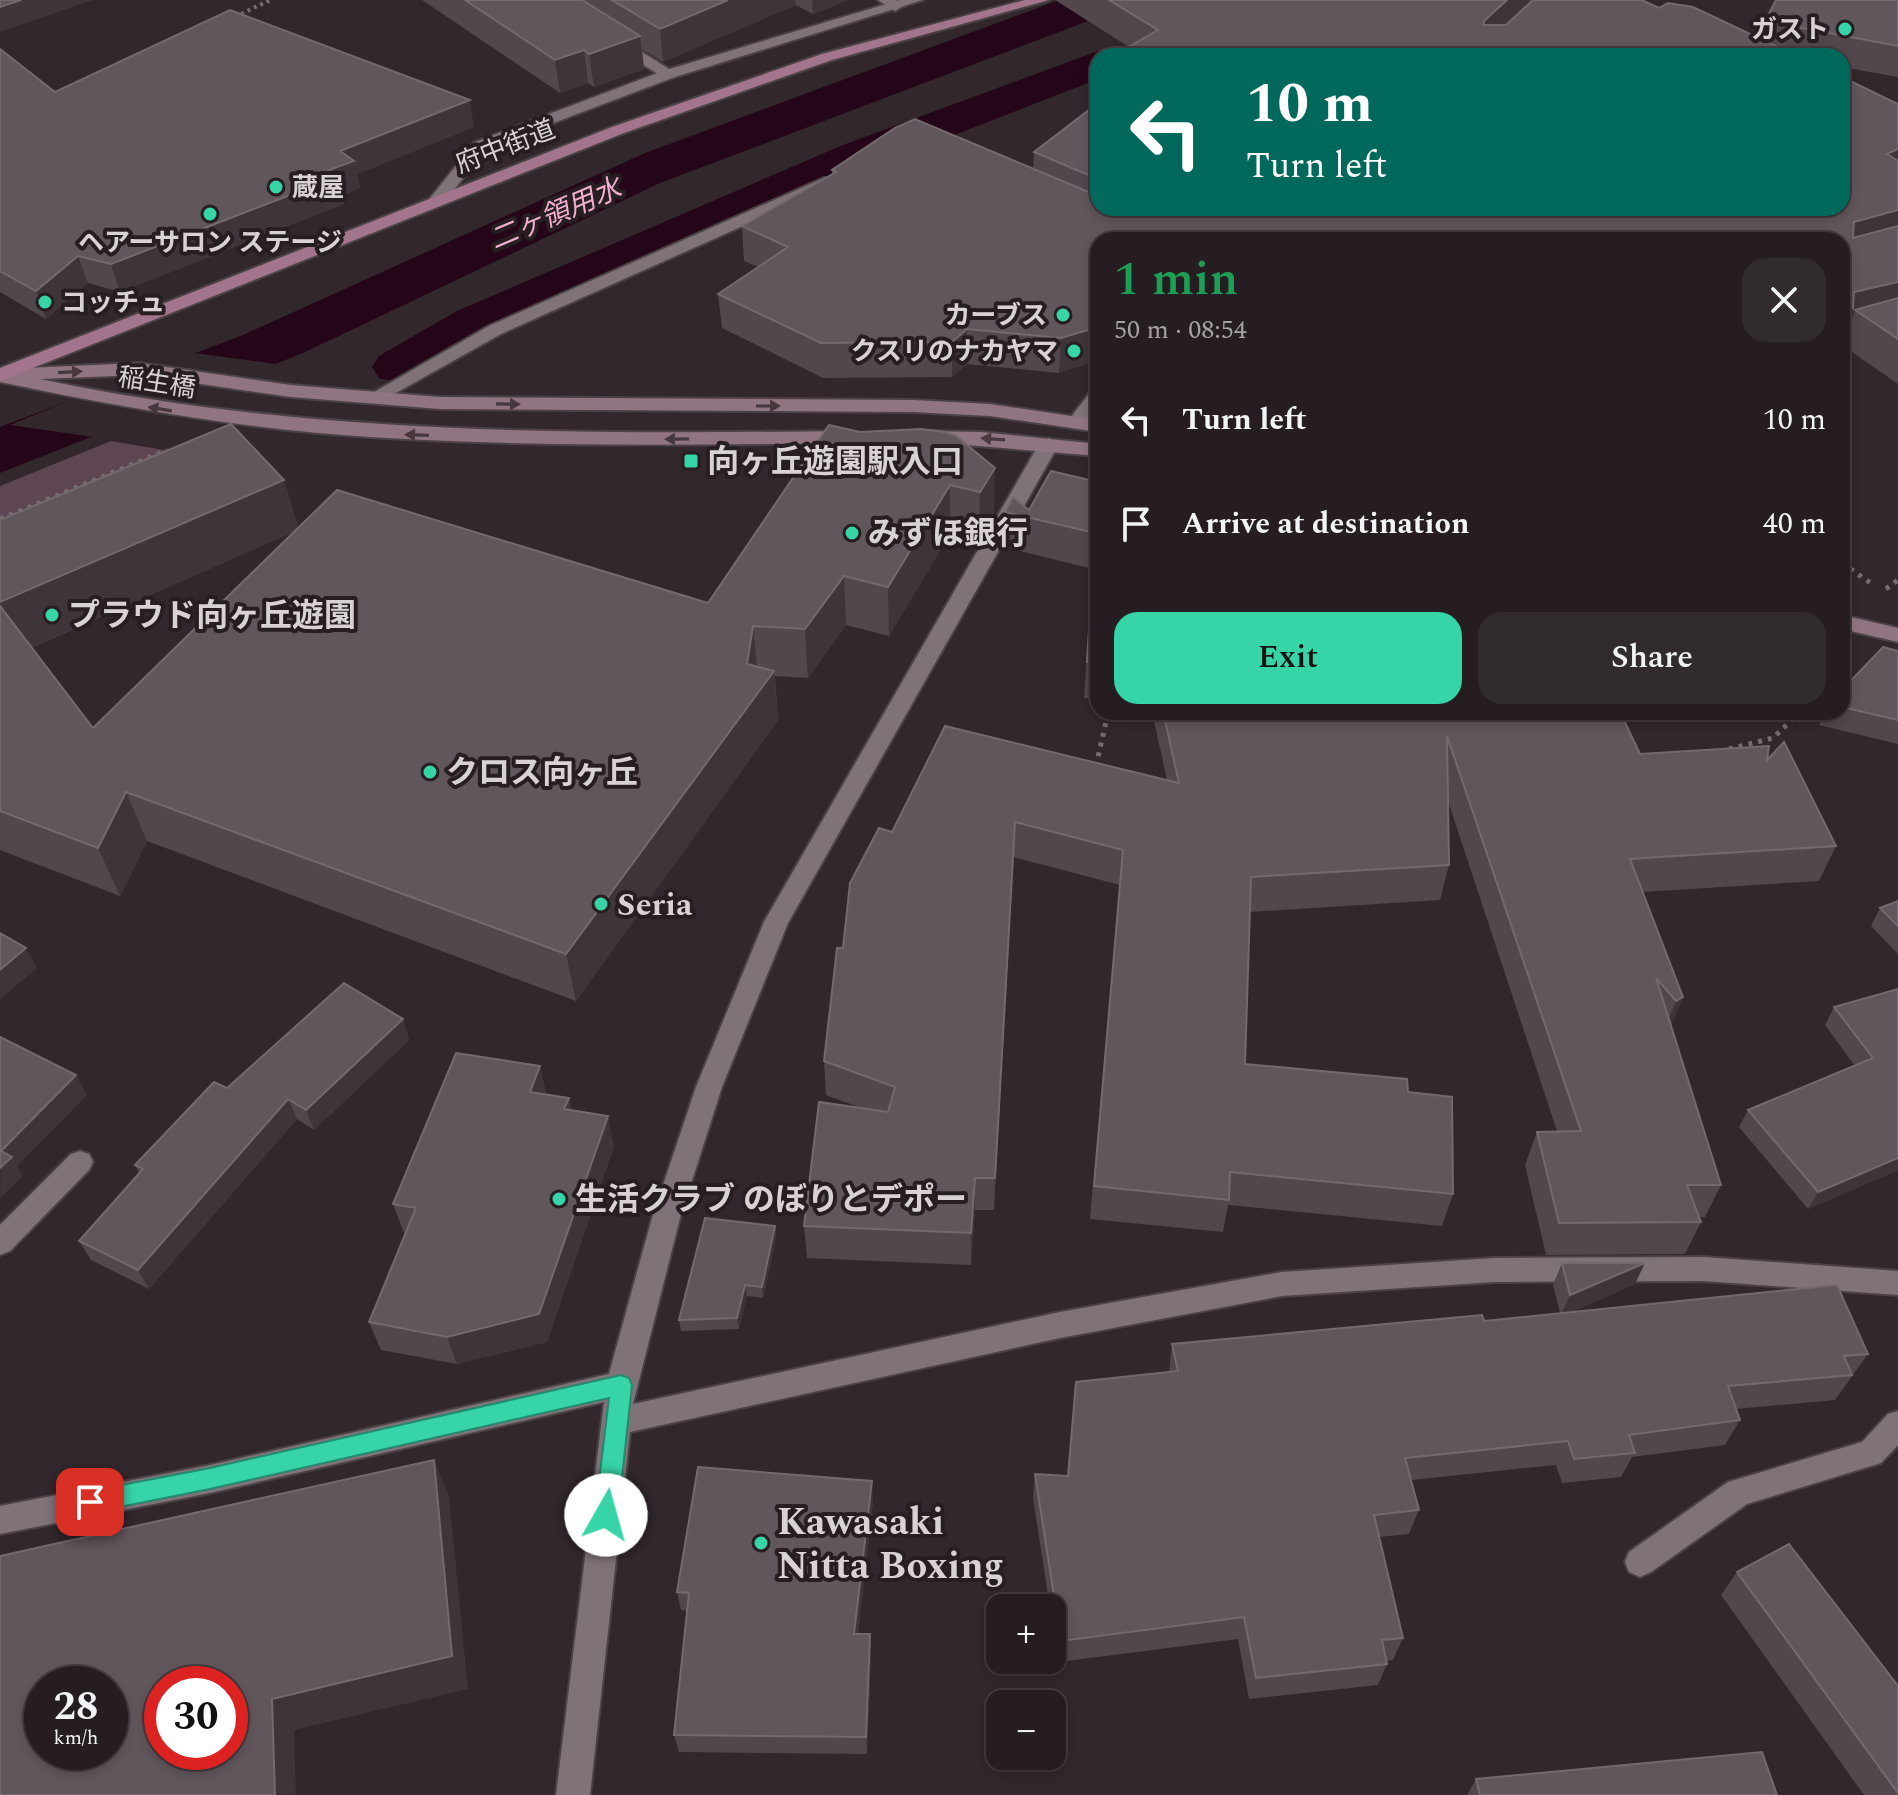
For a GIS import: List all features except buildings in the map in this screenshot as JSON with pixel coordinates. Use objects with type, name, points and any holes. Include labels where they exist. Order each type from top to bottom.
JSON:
[{"type":"main road","name":"府中街道","points":[[0,376],[618,130],[827,57],[1042,0]]},
{"type":"street","points":[[435,202],[481,145],[669,74],[890,3],[916,0]]},
{"type":"street","points":[[605,35],[669,74]]},
{"type":"street","points":[[371,399],[495,330],[847,172]]},
{"type":"street","points":[[1850,334],[1898,320]]},
{"type":"street","name":"稲生橋","points":[[0,376],[139,369],[371,399],[596,406],[913,406],[1090,424]]},
{"type":"street","name":"稲生橋","points":[[0,376],[70,393],[236,421],[410,435],[579,440],[865,437]]},
{"type":"street","points":[[1078,421],[1090,405]]},
{"type":"street","points":[[912,437],[1090,449]]},
{"type":"street","points":[[573,1795],[621,1385],[666,1218],[695,1130],[776,922],[1049,444]]},
{"type":"street","points":[[1850,624],[1898,635]]},
{"type":"street","points":[[0,1243],[80,1162]]},
{"type":"street","points":[[617,1421],[1045,1328],[1282,1284],[1494,1270],[1689,1269],[1898,1283]]},
{"type":"street","points":[[0,1520],[210,1479],[621,1385]]},
{"type":"street","points":[[1640,1562],[1739,1492],[1871,1453],[1898,1424]]},
{"type":"path","points":[[232,18],[270,0]]},
{"type":"path","points":[[0,519],[174,447]]},
{"type":"path","points":[[1850,568],[1883,591]]},
{"type":"path","points":[[1094,776],[1106,722],[1110,720]]},
{"type":"path","points":[[1718,752],[1773,738],[1792,720]]},
{"type":"shaded area","points":[[111,441],[235,462],[0,557],[0,486]]},
{"type":"water","name":"二ヶ領用水","points":[[1059,0],[1088,21],[660,183],[303,353],[0,473],[0,427],[243,335],[645,153]]},
{"type":"pier","points":[[187,352],[285,365],[100,438],[10,425]]},
{"type":"waterway","points":[[398,367],[475,322],[860,155],[1090,67]]},
{"type":"place","name":"ガスト","points":[[1845,29]]},
{"type":"place","name":"蔵屋","points":[[276,187]]},
{"type":"place","name":"ヘアーサロン ステージ","points":[[210,214]]},
{"type":"place","name":"コッチュ","points":[[45,302]]},
{"type":"place","name":"カーブス","points":[[1063,315]]},
{"type":"place","name":"クスリのナカヤマ","points":[[1074,351]]},
{"type":"place","name":"向ヶ丘遊園駅入口","points":[[691,461]]},
{"type":"place","name":"みずほ銀行","points":[[852,533]]},
{"type":"place","name":"プラウド向ヶ丘遊園","points":[[52,615]]},
{"type":"place","name":"クロス向ヶ丘","points":[[430,772]]},
{"type":"place","name":"Seria","points":[[601,904]]},
{"type":"place","name":"生活クラブ のぼりとデポー","points":[[559,1199]]},
{"type":"place","name":"Kawasaki Nitta Boxing","points":[[761,1543]]},
{"type":"route","points":[[90,1502],[210,1479],[621,1385],[606,1515]]}]
